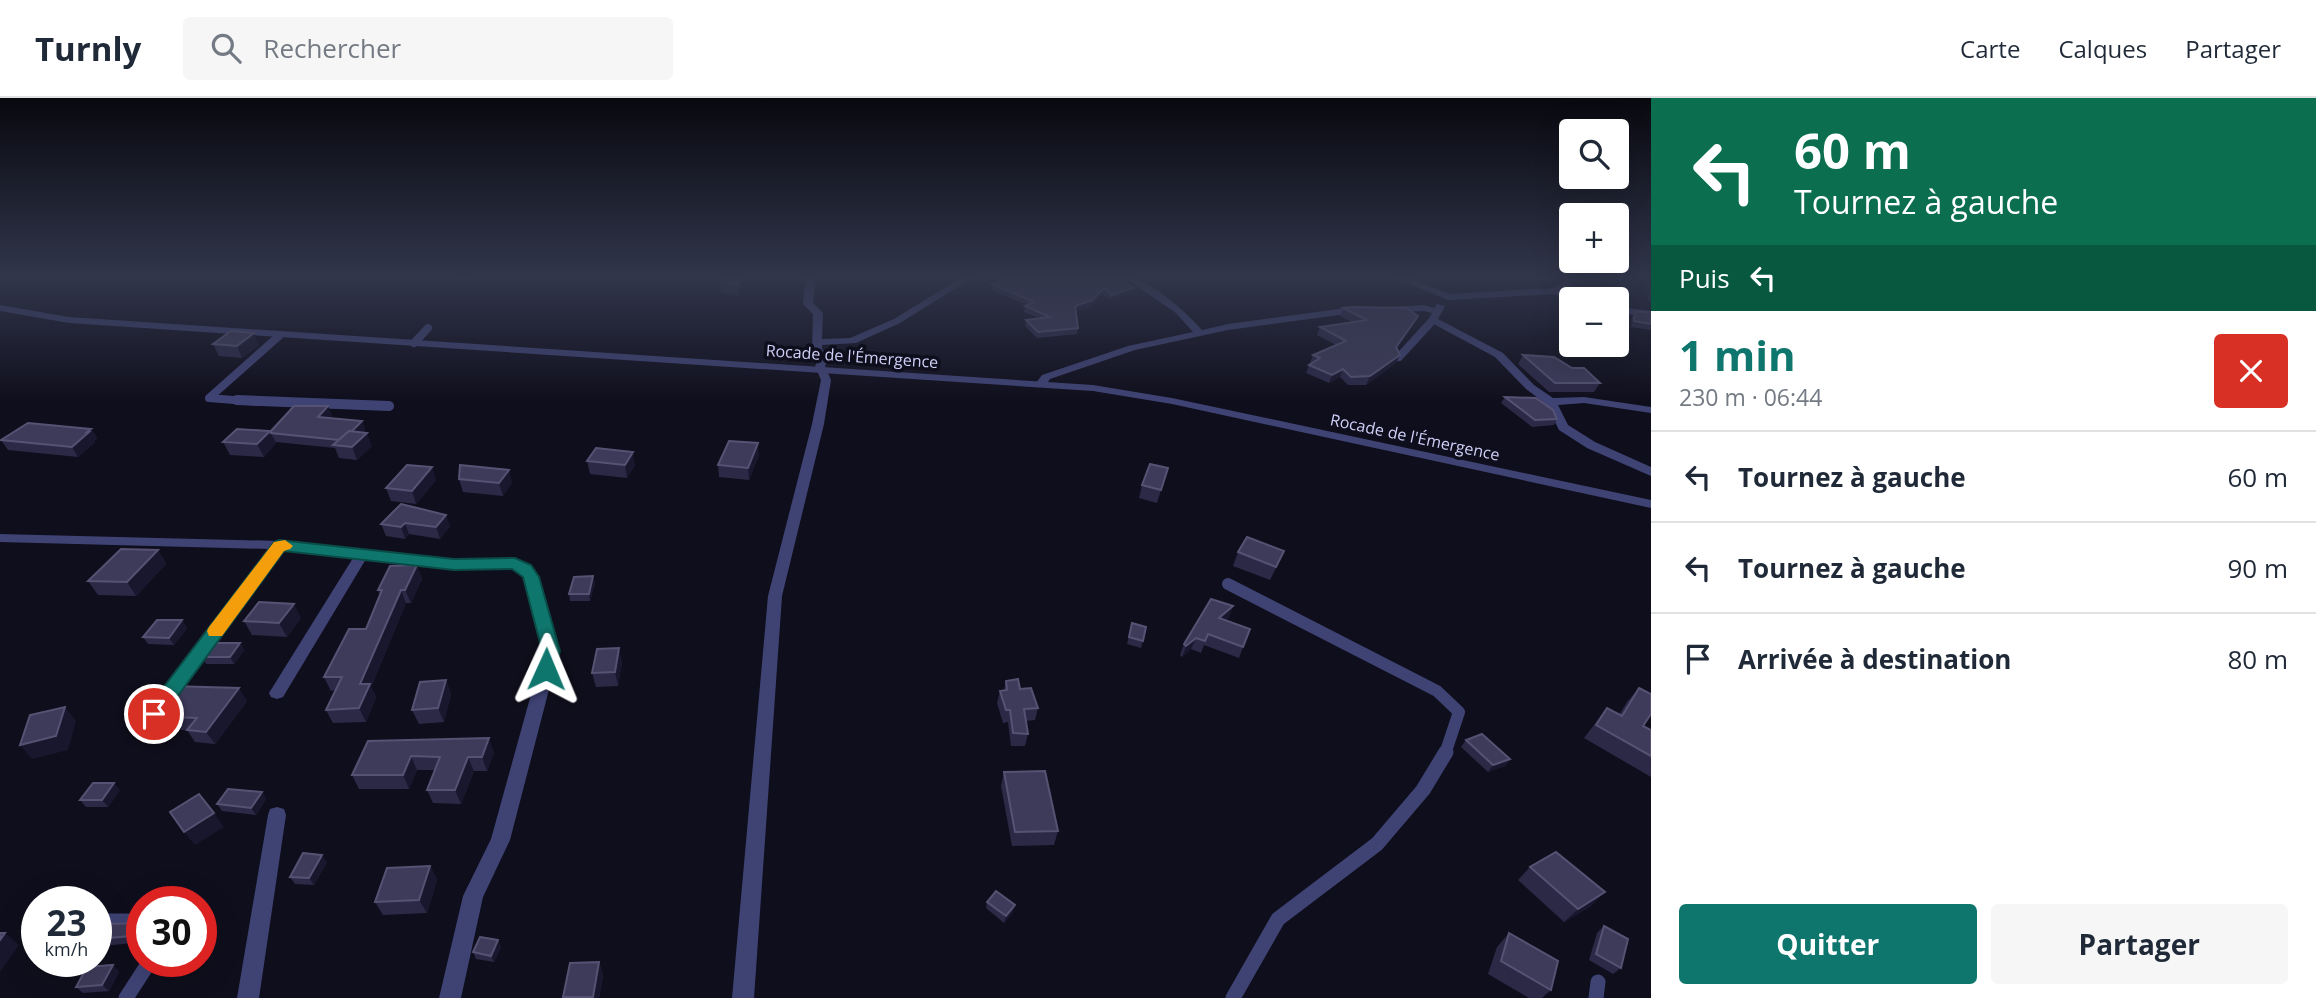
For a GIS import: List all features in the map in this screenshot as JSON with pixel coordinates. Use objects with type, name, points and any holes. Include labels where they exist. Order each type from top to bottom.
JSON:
[{"type":"street","name":"Rocade de l'Émergence","points":[[58,318],[280,335],[1042,383],[1172,401],[1651,504]]},
{"type":"street","points":[[743,998],[775,596],[818,425],[826,380],[820,366],[825,357],[817,350],[818,318]]},
{"type":"street","points":[[819,342],[852,341],[902,318]]},
{"type":"street","points":[[1186,318],[1200,333]]},
{"type":"street","points":[[1042,383],[1046,377],[1097,358],[1200,333],[1294,318]]},
{"type":"street","points":[[1440,318],[1499,355],[1530,387],[1551,402],[1563,426],[1591,445],[1651,472]]},
{"type":"street","points":[[1551,402],[1584,400],[1651,410]]},
{"type":"street","points":[[0,538],[279,545],[454,564],[515,563],[525,569],[531,577],[551,651],[500,840],[472,896],[450,998]]},
{"type":"street","points":[[154,714],[279,545]]},
{"type":"street","points":[[277,693],[363,553]]},
{"type":"street","points":[[248,998],[277,815]]},
{"type":"lane","points":[[1399,357],[1432,318]]},
{"type":"lane","points":[[414,343],[428,328]]},
{"type":"lane","points":[[280,335],[209,398],[268,403],[389,406]]},
{"type":"lane","points":[[1228,584],[1437,691],[1459,712],[1458,725],[1422,794],[1363,856],[1307,892],[1277,921],[1233,998]]},
{"type":"lane","points":[[126,998],[140,977]]},
{"type":"building","points":[[1077,318],[1078,328],[1038,332],[1026,320]]},
{"type":"building","points":[[1363,318],[1417,318],[1396,347],[1400,355],[1370,376],[1351,377],[1343,369],[1332,375],[1309,365],[1320,358],[1313,355],[1346,341],[1320,327],[1367,320]]},
{"type":"building","points":[[1634,318],[1651,318],[1651,324],[1634,321]]},
{"type":"building","points":[[231,331],[254,333],[237,346],[213,344]]},
{"type":"building","points":[[1523,355],[1554,357],[1572,368],[1584,368],[1600,383],[1555,383]]},
{"type":"building","points":[[1505,397],[1536,398],[1553,410],[1557,419],[1535,420]]},
{"type":"building","points":[[294,406],[328,406],[318,417],[362,421],[339,440],[271,433]]},
{"type":"building","points":[[28,423],[91,429],[72,447],[1,440]]},
{"type":"building","points":[[237,429],[270,431],[257,444],[223,442]]},
{"type":"building","points":[[349,431],[367,433],[352,447],[333,445]]},
{"type":"building","points":[[729,441],[758,443],[748,468],[718,465]]},
{"type":"building","points":[[596,448],[633,452],[625,465],[587,461]]},
{"type":"building","points":[[1150,464],[1168,468],[1161,490],[1142,485]]},
{"type":"building","points":[[407,465],[432,467],[412,491],[386,488]]},
{"type":"building","points":[[460,465],[509,470],[499,483],[459,479]]},
{"type":"building","points":[[401,504],[446,515],[436,527],[405,523],[401,527],[381,524]]},
{"type":"building","points":[[1247,537],[1284,551],[1276,567],[1238,552]]},
{"type":"building","points":[[121,549],[158,550],[127,582],[88,581]]},
{"type":"building","points":[[417,565],[405,590],[401,590],[360,684],[370,684],[359,708],[326,710],[342,677],[324,677],[349,629],[366,629],[382,590],[378,590],[390,566]]},
{"type":"building","points":[[593,576],[589,594],[569,594],[574,577]]},
{"type":"building","points":[[1211,599],[1233,606],[1219,618],[1250,629],[1243,647],[1208,634],[1205,641],[1196,638],[1186,646],[1184,644]]},
{"type":"building","points":[[259,602],[294,604],[279,623],[244,621]]},
{"type":"building","points":[[157,620],[182,620],[169,638],[143,637]]},
{"type":"building","points":[[1132,623],[1146,627],[1143,641],[1129,637]]},
{"type":"building","points":[[212,643],[240,643],[230,657],[202,657]]},
{"type":"building","points":[[619,648],[615,672],[592,673],[597,649]]},
{"type":"building","points":[[1018,679],[1020,689],[1031,688],[1038,708],[1024,709],[1028,734],[1013,733],[1010,710],[1006,710],[1000,691],[1007,690],[1006,681]]},
{"type":"building","points":[[446,680],[438,708],[412,710],[420,682]]},
{"type":"building","points":[[170,686],[239,688],[206,732],[187,730],[197,718],[172,717],[181,706],[156,705]]},
{"type":"building","points":[[1639,688],[1651,694],[1651,714],[1643,726],[1651,730],[1651,756],[1596,725],[1607,708],[1622,716]]},
{"type":"building","points":[[65,707],[56,736],[20,745],[30,715]]},
{"type":"building","points":[[1482,734],[1510,759],[1493,765],[1466,740]]},
{"type":"building","points":[[489,738],[482,757],[468,757],[455,790],[427,790],[440,757],[411,756],[403,775],[352,775],[368,741]]},
{"type":"building","points":[[1045,771],[1058,831],[1015,832],[1004,772]]},
{"type":"building","points":[[93,783],[114,783],[102,800],[80,800]]},
{"type":"building","points":[[228,789],[262,792],[251,808],[217,804]]},
{"type":"building","points":[[199,794],[214,813],[184,832],[170,812]]},
{"type":"building","points":[[1556,852],[1605,892],[1578,909],[1530,867]]},
{"type":"building","points":[[303,853],[322,855],[309,878],[290,877]]},
{"type":"building","points":[[430,866],[419,900],[375,902],[387,868]]},
{"type":"building","points":[[996,891],[1015,905],[1006,916],[987,902]]},
{"type":"building","points":[[126,923],[126,936],[112,938],[112,924]]},
{"type":"building","points":[[1604,926],[1628,939],[1621,968],[1596,954]]},
{"type":"building","points":[[1509,933],[1558,961],[1551,990],[1501,961]]},
{"type":"building","points":[[480,937],[498,940],[491,956],[473,952]]},
{"type":"building","points":[[599,962],[593,997],[563,997],[570,963]]},
{"type":"building","points":[[82,977],[106,977],[102,985],[76,987]]},
{"type":"slow traffic","points":[[215,631],[279,545],[285,546]]},
{"type":"route","points":[[154,714],[279,545],[454,564],[515,563],[531,577],[551,651],[546,669]]}]
